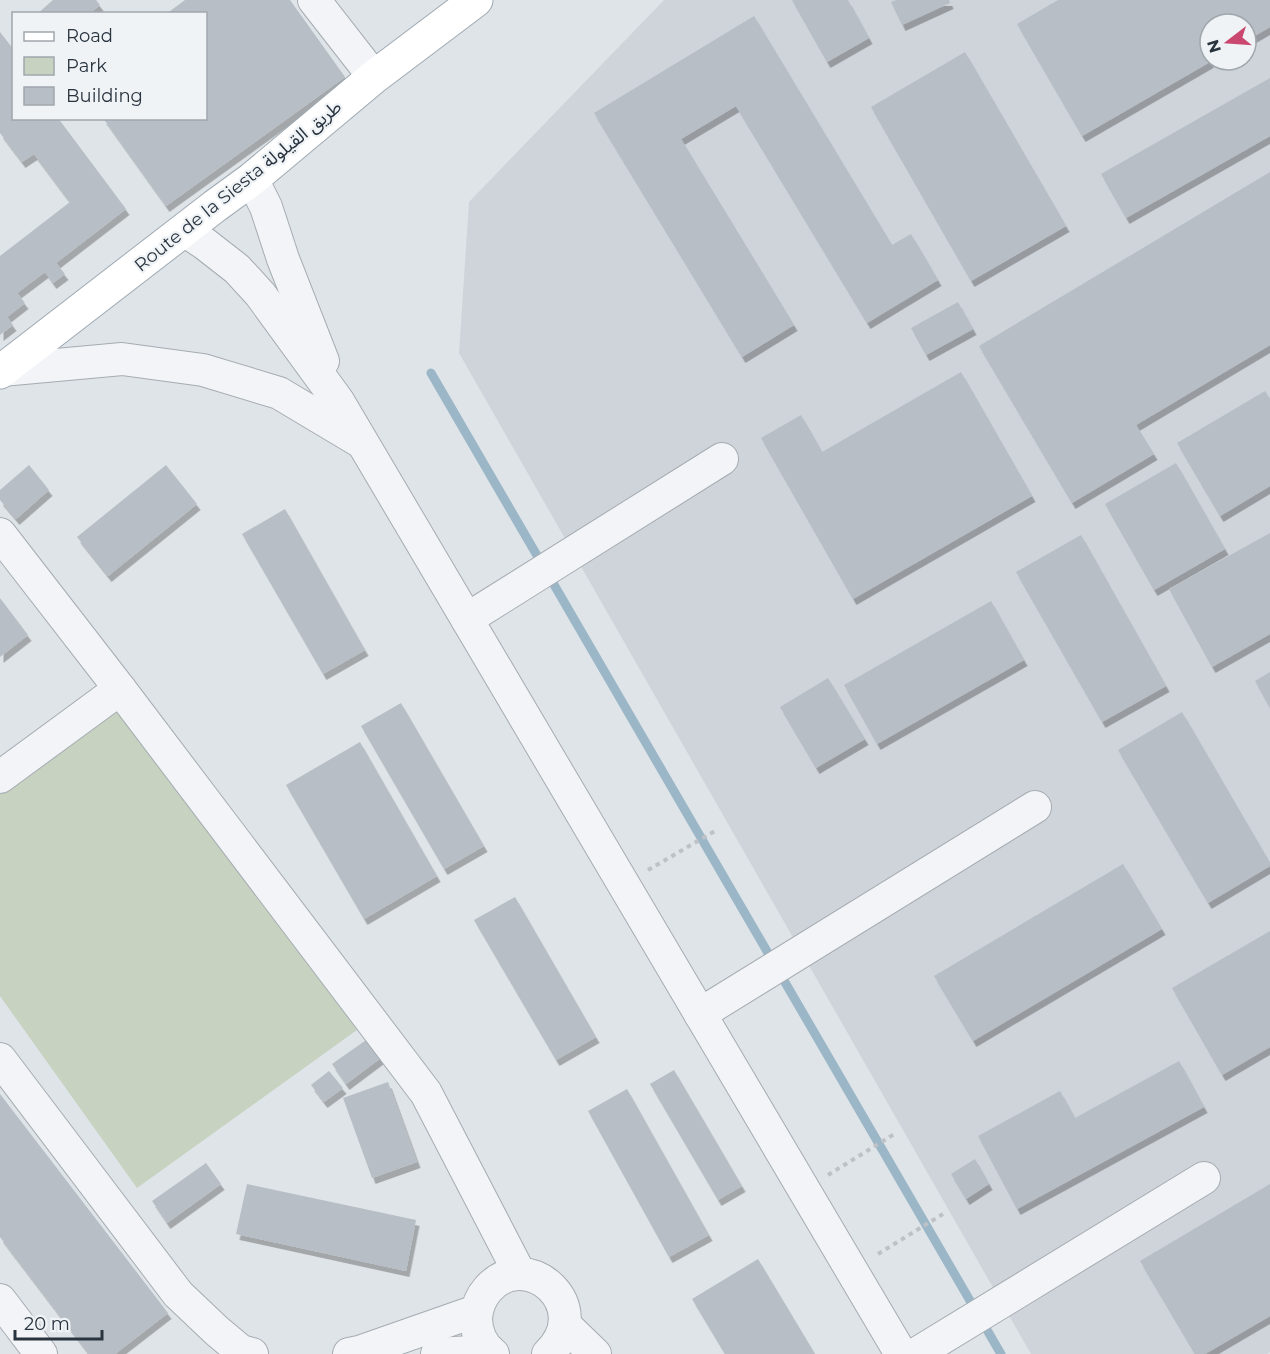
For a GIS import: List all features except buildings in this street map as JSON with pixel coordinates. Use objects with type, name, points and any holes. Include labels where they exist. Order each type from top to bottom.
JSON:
[{"type":"main road","name":"Route de la Siesta طريق القيلولة","points":[[1,371],[252,179],[374,76],[476,0]]},
{"type":"street","points":[[314,0],[374,76]]},
{"type":"street","points":[[252,179],[266,207],[283,259],[338,401]]},
{"type":"street","points":[[184,230],[237,269],[260,294],[338,401],[901,1354]]},
{"type":"street","points":[[1,371],[122,359],[203,370],[279,393],[364,444]]},
{"type":"street","points":[[467,619],[722,459]]},
{"type":"street","points":[[0,534],[426,1093],[520,1274]]},
{"type":"street","points":[[0,777],[120,689]]},
{"type":"street","points":[[700,1014],[1035,807]]},
{"type":"street","points":[[0,1059],[178,1294],[217,1332],[241,1351],[252,1354]]},
{"type":"street","points":[[916,1354],[1204,1178]]},
{"type":"street","points":[[491,1352],[479,1337],[476,1311],[482,1296],[492,1285],[505,1277],[520,1274],[544,1281],[554,1289],[561,1300],[565,1325],[560,1341],[548,1354]]},
{"type":"street","points":[[0,1300],[41,1354]]},
{"type":"street","points":[[362,1354],[476,1311]]},
{"type":"street","points":[[565,1325],[595,1354]]},
{"type":"street","points":[[437,1354],[491,1352]]},
{"type":"path","points":[[624,884],[715,831]]},
{"type":"path","points":[[805,1190],[896,1133]]},
{"type":"path","points":[[906,1236],[944,1214]]},
{"type":"shaded area","points":[[664,0],[1270,0],[1270,1352],[1267,1354],[1031,1354],[459,353],[469,202]]},
{"type":"green space","points":[[124,703],[357,1030],[137,1188],[0,996],[0,792]]},
{"type":"waterway","points":[[431,373],[1001,1354]]}]
